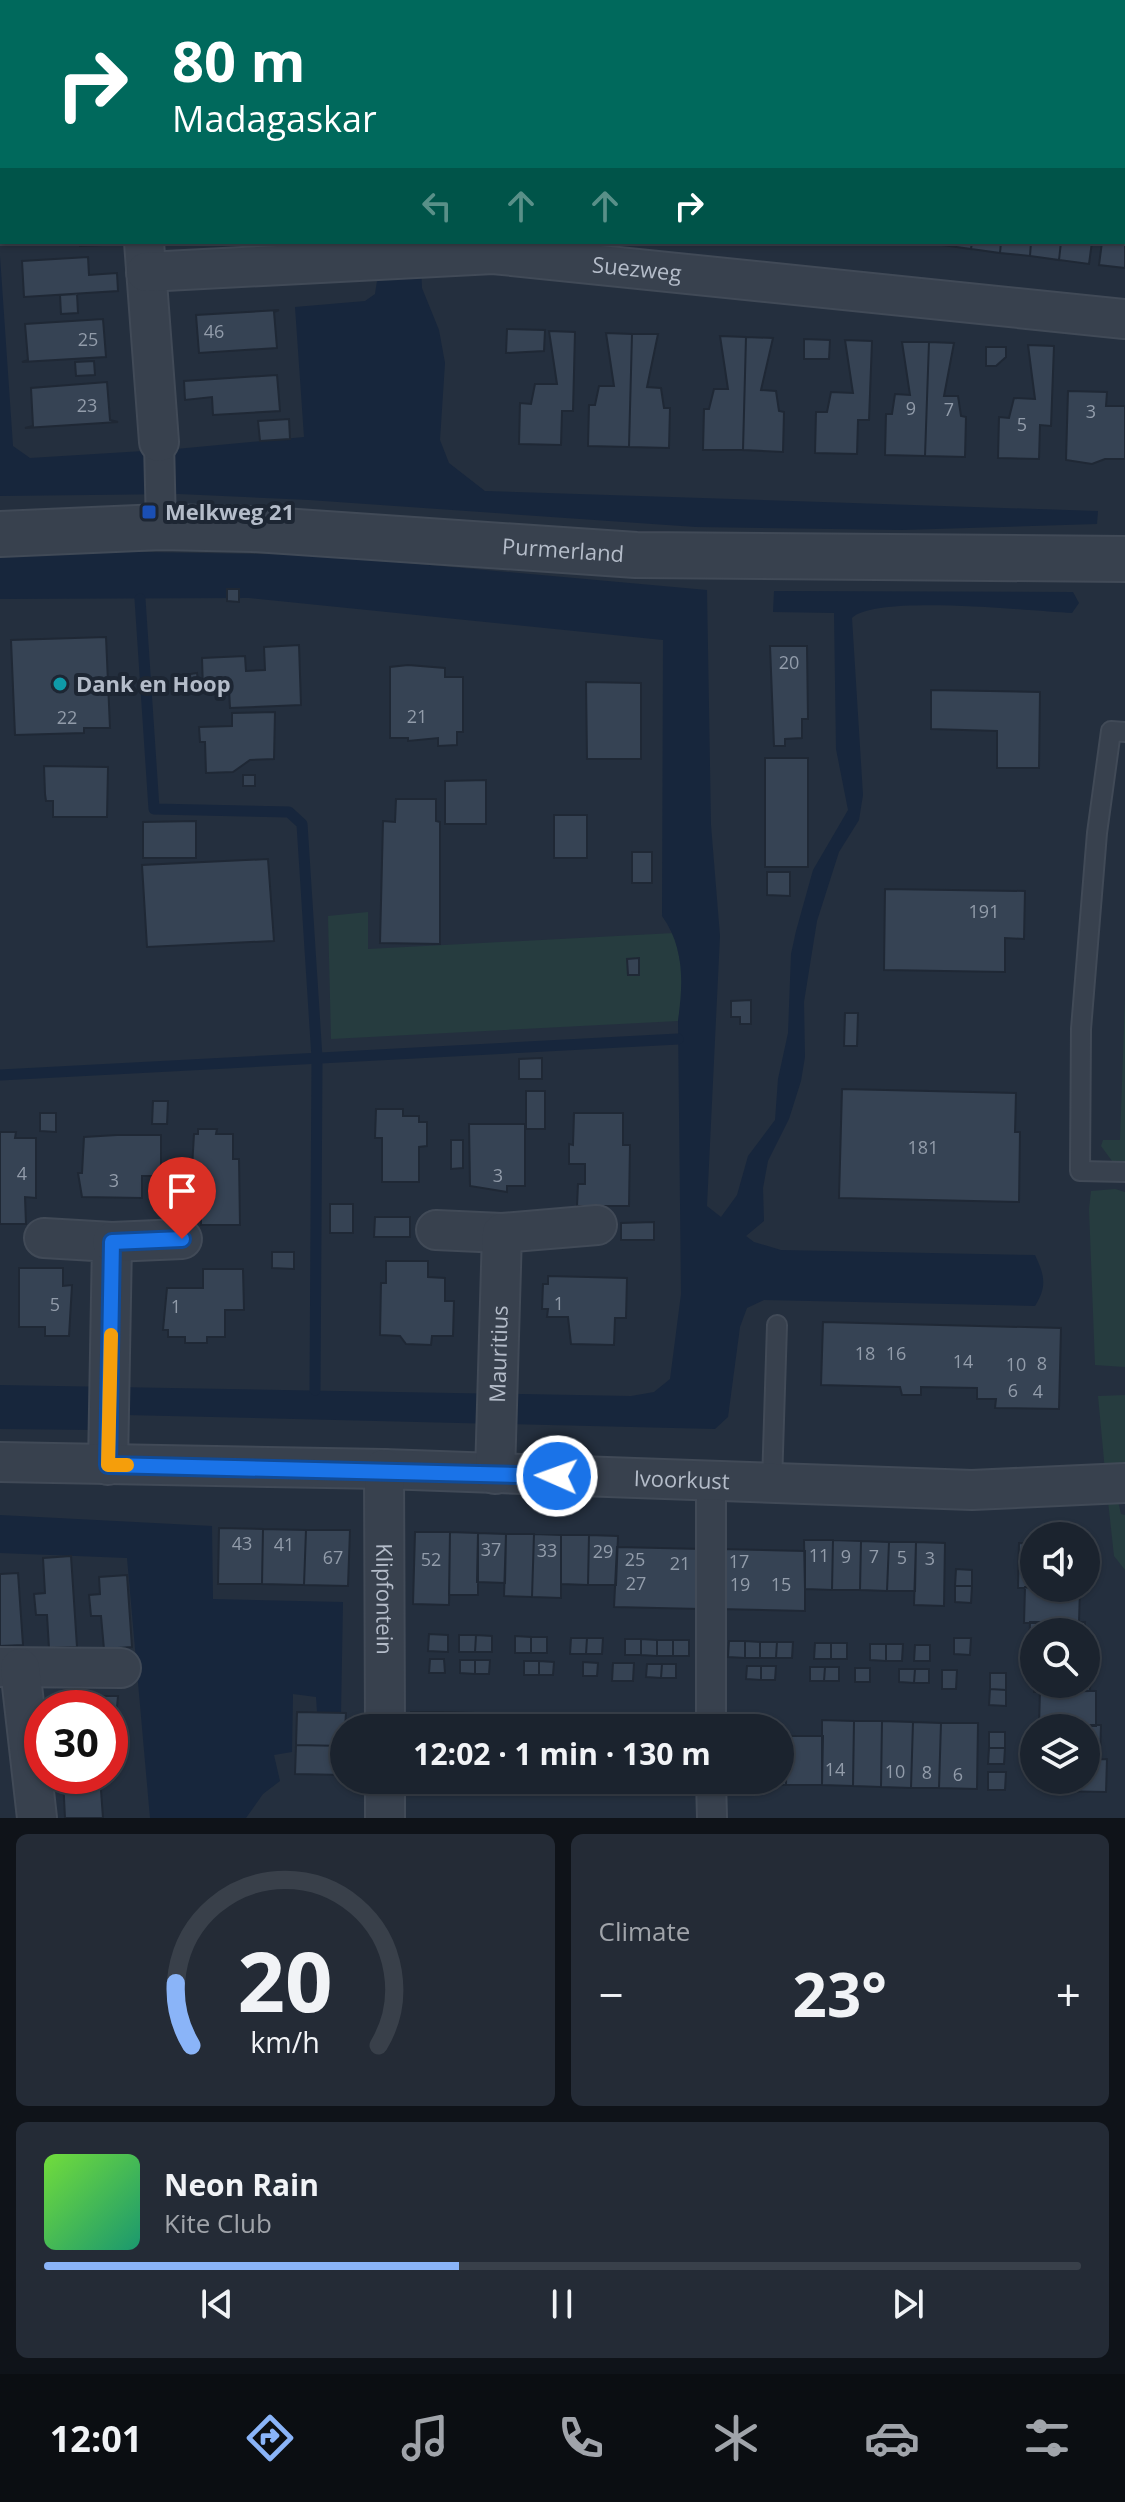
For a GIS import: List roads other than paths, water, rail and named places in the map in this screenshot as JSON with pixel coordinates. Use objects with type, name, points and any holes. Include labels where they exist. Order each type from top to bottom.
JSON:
[{"type":"street","name":"Suezweg","points":[[162,514],[145,257],[365,259],[505,255],[1125,319]]},
{"type":"street","name":"Purmerland","points":[[0,534],[162,514],[253,529],[636,555],[1125,559]]},
{"type":"street","points":[[436,1230],[502,1233],[597,1225]]},
{"type":"street","name":"Mauritius","points":[[496,1459],[502,1233]]},
{"type":"street","points":[[44,1238],[112,1242],[182,1239]]},
{"type":"street","points":[[109,1452],[112,1242]]},
{"type":"street","name":"Ivoorkust","points":[[0,1462],[109,1452],[384,1469],[496,1459],[711,1481],[972,1490],[1125,1483]]},
{"type":"street","name":"Klipfontein","points":[[384,1469],[385,1714]]},
{"type":"street","points":[[711,1481],[711,1714]]},
{"type":"street","points":[[37,1818],[10,1668],[121,1668]]},
{"type":"street","points":[[385,1794],[385,1818]]},
{"type":"street","points":[[711,1794],[712,1818]]},
{"type":"lane","points":[[1125,732],[1111,731],[1097,833],[1081,1029],[1080,1139],[1080,1171],[1125,1172]]},
{"type":"lane","points":[[772,1483],[777,1325]]},
{"type":"water","points":[[420,244],[422,288],[439,330],[445,363],[440,440],[449,463],[485,491],[1098,511],[1097,524],[902,530],[696,527],[179,494],[0,496],[0,256],[13,446],[30,458],[304,437],[295,307],[365,301],[375,294],[378,274]]},
{"type":"water","points":[[88,551],[318,555],[707,590],[711,825],[720,936],[707,1206],[721,1217],[737,1195],[748,1156],[775,1120],[778,1079],[788,1033],[791,954],[796,931],[813,870],[848,810],[836,749],[834,613],[773,612],[774,591],[1073,592],[1079,603],[1072,613],[921,605],[867,611],[852,618],[863,795],[859,820],[839,852],[817,921],[804,1002],[805,1057],[801,1081],[789,1119],[768,1161],[763,1188],[764,1221],[746,1236],[754,1242],[781,1250],[1035,1255],[1043,1281],[1035,1306],[764,1300],[747,1308],[740,1327],[728,1417],[715,1429],[126,1415],[97,1430],[0,1429],[0,1385],[631,1396],[654,1392],[670,1379],[681,1294],[678,1021],[681,980],[675,941],[662,916],[663,640],[249,598],[0,599],[0,555]]},
{"type":"water","points":[[0,1515],[212,1526],[213,1599],[343,1602],[341,1713],[317,1712],[316,1697],[293,1694],[292,1752],[274,1755],[280,1781],[263,1794],[246,1818],[150,1818],[127,1558],[0,1553]]},
{"type":"waterway","points":[[140,599],[154,809],[289,812],[302,824],[317,1058],[315,1390]]},
{"type":"waterway","points":[[0,1075],[678,1039]]},
{"type":"place","name":"Melkweg 21","points":[[149,512]]},
{"type":"place","name":"Dank en Hoop","points":[[60,684]]}]
